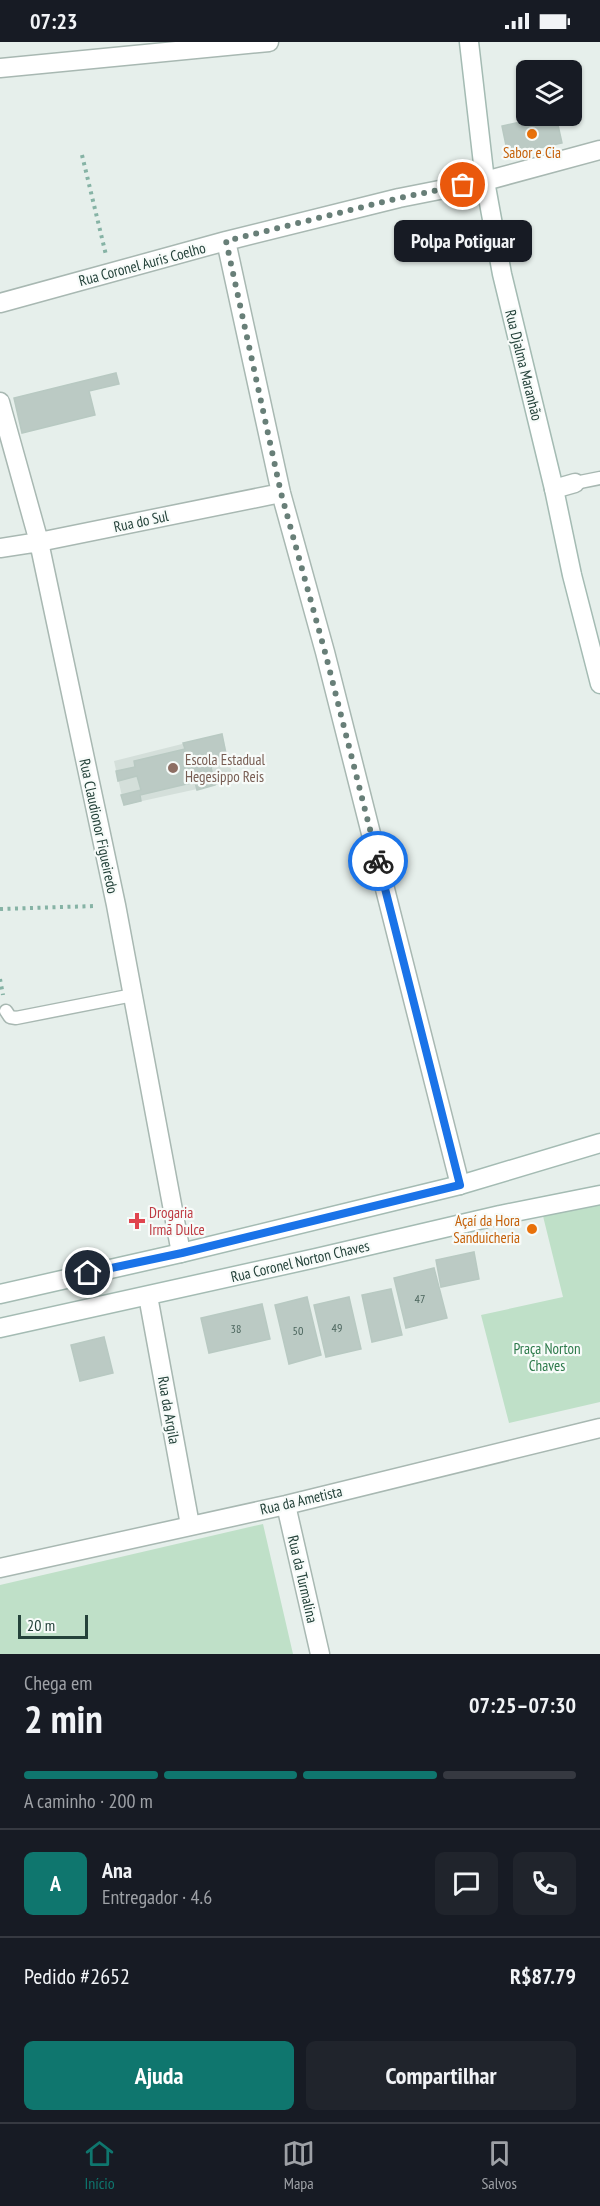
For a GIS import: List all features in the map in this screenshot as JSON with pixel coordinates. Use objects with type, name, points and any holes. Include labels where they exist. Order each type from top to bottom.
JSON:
[{"type":"street","points":[[0,68],[269,42]]},
{"type":"street","name":"Rua Djalma Maranhão","points":[[469,42],[485,181],[502,274],[554,489],[572,575],[600,684]]},
{"type":"street","name":"Rua Coronel Auris Coelho","points":[[0,303],[226,241],[399,198],[485,181],[600,150]]},
{"type":"street","points":[[226,241],[281,493],[325,652],[460,1185]]},
{"type":"street","name":"Rua Claudionor Figueiredo","points":[[0,402],[39,542],[116,905],[182,1253]]},
{"type":"street","points":[[554,489],[575,483]]},
{"type":"street","name":"Rua do Sul","points":[[0,548],[281,493]]},
{"type":"street","points":[[0,1294],[182,1253],[460,1185],[600,1143]]},
{"type":"street","name":"Rua Coronel Norton Chaves","points":[[0,1328],[500,1215],[600,1195]]},
{"type":"street","name":"Rua da Argila","points":[[148,1296],[190,1525]]},
{"type":"street","name":"Rua da Ametista","points":[[0,1568],[286,1504],[600,1428]]},
{"type":"street","name":"Rua da Turmalina","points":[[286,1504],[320,1654]]},
{"type":"lane","points":[[575,483],[600,478]]},
{"type":"lane","points":[[6,1011],[10,1017],[16,1018],[133,995]]},
{"type":"path","points":[[82,155],[111,273]]},
{"type":"path","points":[[0,909],[116,905]]},
{"type":"shaded area","name":"Escola Estadual Hegesippo Reis","points":[[222,734],[234,781],[124,805],[114,761]]},
{"type":"green space","name":"Praça Norton Chaves","points":[[600,1196],[600,1402],[509,1423],[481,1315],[563,1297],[541,1208]]},
{"type":"green space","points":[[263,1524],[293,1654],[0,1654],[0,1585]]},
{"type":"building","name":"Sabor e Cia","points":[[516,123],[516,126],[558,126],[562,143],[508,155],[502,126]]},
{"type":"building","points":[[116,373],[119,384],[89,391],[95,415],[22,433],[14,398]]},
{"type":"building","name":"Escola Estadual Hegesippo Reis","points":[[222,734],[227,759],[210,763],[215,785],[197,790],[195,782],[140,795],[141,801],[124,805],[121,795],[141,790],[137,776],[118,781],[116,771],[135,767],[134,761],[185,749],[183,743]]},
{"type":"building","points":[[474,1252],[479,1279],[441,1287],[436,1260]]},
{"type":"building","points":[[434,1268],[447,1318],[406,1328],[394,1278]]},
{"type":"building","points":[[391,1289],[402,1335],[372,1342],[362,1295]]},
{"type":"building","points":[[307,1297],[321,1355],[289,1364],[275,1305]]},
{"type":"building","points":[[349,1297],[361,1349],[326,1357],[314,1305]]},
{"type":"building","points":[[262,1304],[270,1339],[209,1353],[201,1318]]},
{"type":"building","points":[[104,1337],[113,1373],[80,1381],[71,1345]]},
{"type":"way so far","points":[[378,861],[325,652],[281,493],[226,241],[399,198],[463,185]]},
{"type":"place","name":"Sabor e Cia","points":[[532,134]]},
{"type":"place","name":"Polpa Potiguar","points":[[463,185]]},
{"type":"place","name":"Escola Estadual Hegesippo Reis","points":[[173,768]]},
{"type":"place","name":"Drogaria Irmã Dulce","points":[[137,1221]]},
{"type":"place","name":"Açaí da Hora Sanduicheria","points":[[532,1229]]},
{"type":"route","points":[[88,1273],[182,1253],[460,1185],[378,861]]}]
